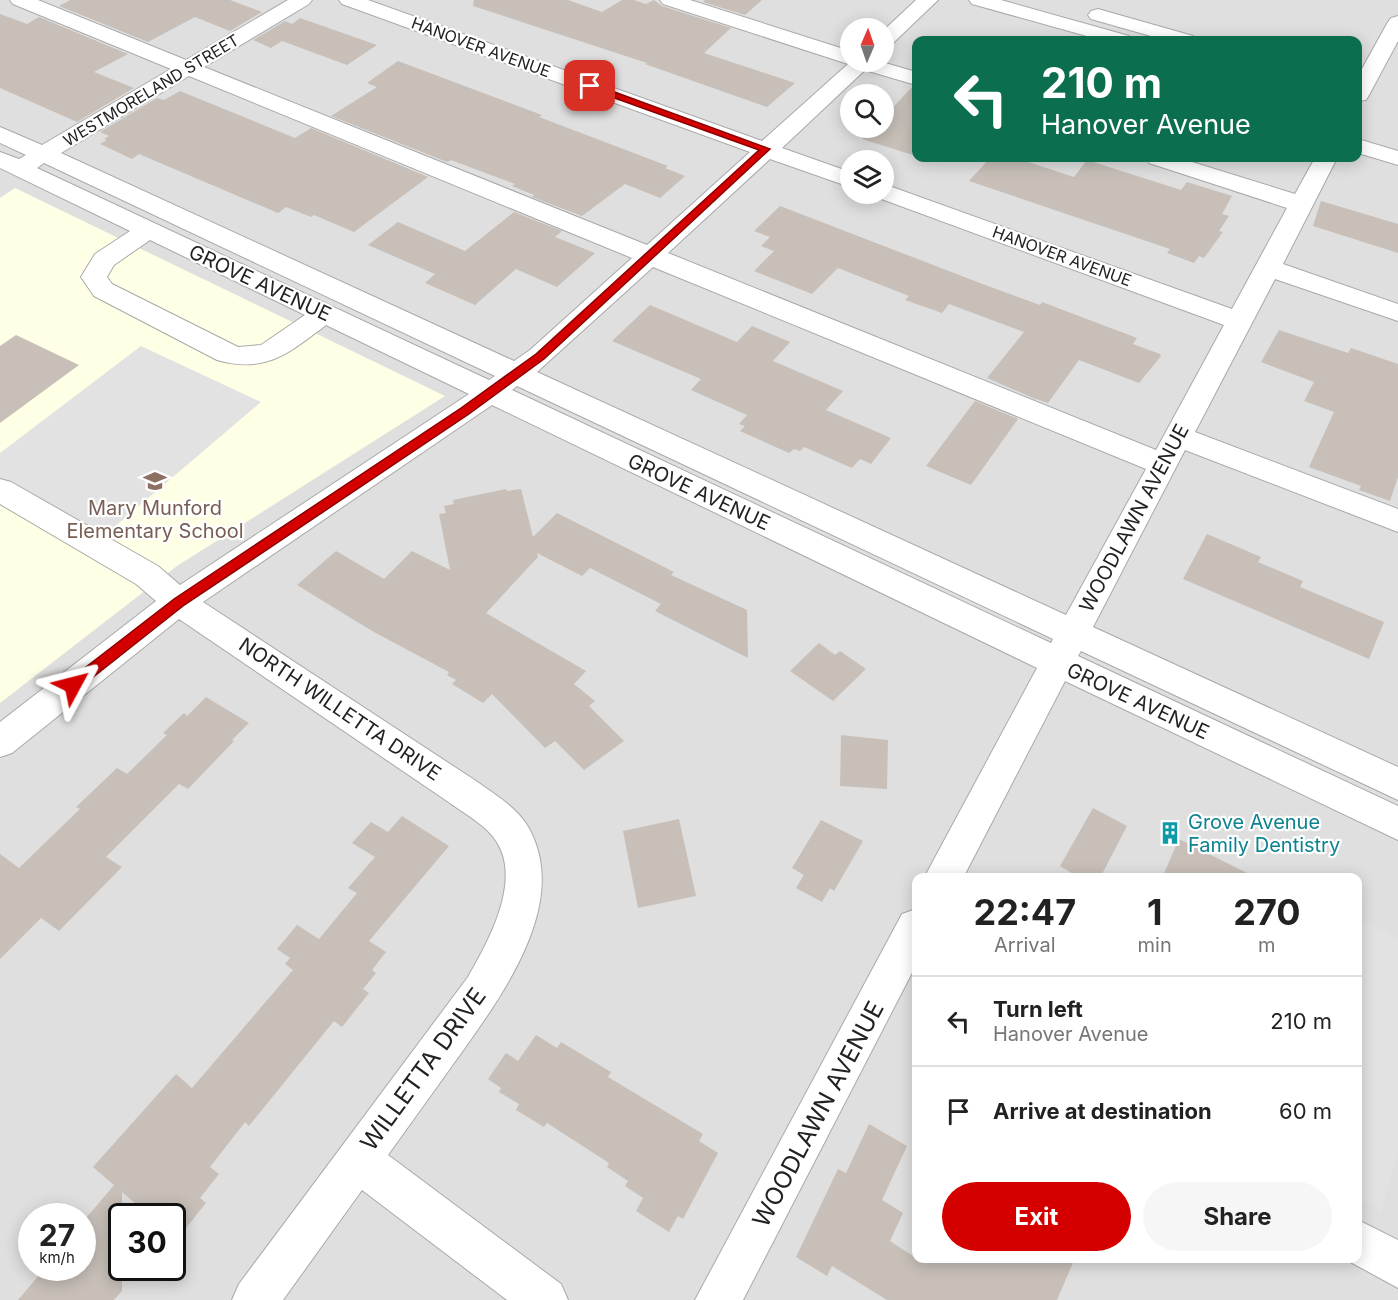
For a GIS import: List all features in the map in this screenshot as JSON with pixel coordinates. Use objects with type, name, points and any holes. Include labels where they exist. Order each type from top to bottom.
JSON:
[{"type":"street","points":[[20,0],[1163,464]]},
{"type":"street","name":"WESTMORELAND STREET","points":[[16,166],[302,0]]},
{"type":"street","name":"HANOVER AVENUE","points":[[349,0],[840,176]]},
{"type":"street","points":[[670,0],[840,55]]},
{"type":"street","points":[[894,32],[928,0]]},
{"type":"street","points":[[979,0],[1108,36]]},
{"type":"street","points":[[1045,0],[1172,36]]},
{"type":"street","points":[[1362,85],[1396,30]]},
{"type":"street","points":[[0,742],[178,602],[490,393],[540,356],[851,72]]},
{"type":"street","points":[[894,72],[912,78]]},
{"type":"street","name":"GROVE AVENUE","points":[[0,134],[16,166],[1398,824]]},
{"type":"street","points":[[1362,147],[1398,158]]},
{"type":"street","points":[[1169,162],[1301,204]]},
{"type":"street","name":"WOODLAWN AVENUE","points":[[946,873],[1324,162]]},
{"type":"street","name":"GROVE AVENUE","points":[[16,166],[515,375],[1398,784]]},
{"type":"street","name":"HANOVER AVENUE","points":[[894,196],[1240,321]]},
{"type":"street","points":[[148,230],[104,260],[97,268],[94,277],[96,284],[103,290],[227,354],[252,357],[266,354],[282,346],[324,313]]},
{"type":"street","points":[[1268,267],[1398,313]]},
{"type":"street","points":[[1178,436],[1398,521]]},
{"type":"street","name":"NORTH WILLETTA DRIVE","points":[[0,490],[147,575],[178,602],[463,792],[498,820]]},
{"type":"street","name":"WILLETTA DRIVE","points":[[255,1300],[482,991],[509,943],[520,911],[524,885],[522,859],[515,838],[498,820]]},
{"type":"street","name":"WOODLAWN AVENUE","points":[[718,1300],[905,977],[912,945]]},
{"type":"street","points":[[357,1159],[545,1300]]},
{"type":"street","points":[[1362,1244],[1398,1266]]},
{"type":"shaded area","points":[[0,0],[1398,0],[1398,1300],[0,1300]]},
{"type":"shaded area","name":"Mary Munford Elementary School","points":[[15,188],[445,396],[177,566],[0,703],[0,198]]},
{"type":"shaded area","points":[[141,346],[261,402],[86,551],[0,503],[0,453]]},
{"type":"shaded area","points":[[1362,920],[1398,938],[1398,1151],[1381,1211],[1362,1200]]},
{"type":"building","points":[[70,0],[230,0],[262,12],[230,31],[195,17],[148,42],[59,6]]},
{"type":"building","points":[[474,0],[568,0],[602,12],[622,0],[634,0],[646,4],[654,0],[662,6],[731,28],[704,53],[795,83],[767,107],[645,64],[647,63],[473,6]]},
{"type":"building","points":[[705,0],[762,0],[745,15],[703,2]]},
{"type":"building","points":[[0,14],[27,24],[39,17],[128,54],[94,72],[134,88],[77,122],[0,88]]},
{"type":"building","points":[[300,18],[377,45],[347,65],[282,41],[271,48],[253,40],[285,21],[292,24]]},
{"type":"building","points":[[398,61],[542,115],[539,117],[668,166],[665,168],[685,176],[660,198],[625,184],[582,216],[532,197],[534,195],[512,186],[515,184],[451,160],[447,162],[331,116],[377,87],[367,83]]},
{"type":"building","points":[[912,87],[912,155],[862,139],[894,138],[894,106]]},
{"type":"building","points":[[180,91],[295,138],[311,128],[428,177],[354,232],[314,215],[311,217],[286,207],[278,213],[139,154],[132,159],[100,144],[109,136],[100,132],[157,98],[164,100]]},
{"type":"building","points":[[986,162],[1028,162],[1074,177],[1085,162],[1093,162],[1181,190],[1187,182],[1232,196],[1222,214],[1229,216],[1219,231],[1223,232],[1204,258],[1199,256],[1194,263],[1167,253],[1170,249],[969,181]]},
{"type":"building","points":[[1321,201],[1398,224],[1398,253],[1313,226]]},
{"type":"building","points":[[780,206],[980,283],[1040,305],[1042,302],[1137,338],[1133,344],[1161,356],[1139,383],[1079,360],[1048,403],[1033,398],[987,378],[1024,332],[949,304],[942,313],[905,300],[909,296],[838,268],[812,294],[754,271],[774,251],[761,246],[770,237],[754,231]]},
{"type":"building","points":[[514,212],[562,231],[555,237],[595,253],[557,287],[516,269],[475,305],[425,283],[435,274],[368,245],[398,222],[465,251]]},
{"type":"building","points":[[650,305],[737,342],[752,326],[790,342],[773,361],[843,391],[826,410],[891,438],[871,464],[860,459],[852,468],[804,447],[800,451],[794,449],[789,453],[740,431],[745,426],[739,424],[747,415],[691,390],[701,379],[612,341]]},
{"type":"building","points":[[1279,330],[1348,353],[1351,348],[1398,364],[1398,477],[1390,501],[1359,490],[1361,486],[1309,467],[1334,412],[1304,401],[1314,382],[1261,362]]},
{"type":"building","points":[[16,335],[79,365],[0,423],[0,346]]},
{"type":"building","points":[[975,401],[1018,419],[971,485],[926,466]]},
{"type":"building","points":[[506,489],[507,491],[521,489],[533,537],[557,513],[674,572],[671,575],[747,610],[748,658],[655,611],[661,604],[590,568],[582,576],[537,553],[538,557],[486,613],[586,671],[574,684],[595,701],[589,706],[624,741],[584,770],[555,741],[545,748],[492,694],[483,703],[452,684],[456,680],[447,675],[449,672],[372,631],[297,585],[336,551],[384,579],[412,551],[450,570],[439,514],[446,513],[444,506],[454,504],[453,500]]},
{"type":"building","points":[[1207,534],[1261,557],[1258,562],[1303,581],[1300,587],[1384,622],[1369,659],[1183,579]]},
{"type":"building","points":[[819,643],[835,655],[840,651],[866,669],[833,701],[790,671]]},
{"type":"building","points":[[206,697],[249,723],[188,789],[179,784],[106,857],[122,867],[59,931],[41,918],[0,959],[0,854],[19,868],[80,809],[76,807],[117,768],[127,774],[167,735],[163,733],[184,713],[187,716]]},
{"type":"building","points":[[841,735],[888,740],[887,789],[840,786]]},
{"type":"building","points":[[1093,808],[1127,826],[1103,873],[1072,873],[1060,866]]},
{"type":"building","points":[[402,816],[449,846],[369,941],[386,952],[372,970],[376,973],[363,989],[369,993],[342,1027],[334,1021],[249,1126],[245,1122],[210,1167],[219,1174],[200,1198],[206,1203],[186,1228],[186,1203],[135,1203],[122,1192],[122,1203],[108,1203],[108,1281],[122,1281],[122,1291],[114,1300],[18,1300],[34,1281],[96,1281],[96,1206],[114,1185],[93,1167],[176,1074],[192,1088],[293,970],[285,964],[290,958],[277,949],[297,925],[319,939],[357,893],[348,888],[375,857],[352,843],[371,822],[388,832]]},
{"type":"building","points":[[679,819],[696,896],[638,908],[623,831]]},
{"type":"building","points":[[821,820],[863,841],[834,891],[830,888],[822,902],[796,888],[804,875],[792,868]]},
{"type":"building","points":[[1179,839],[1247,873],[1164,873]]},
{"type":"building","points":[[536,1035],[557,1048],[561,1042],[611,1072],[608,1077],[703,1134],[699,1141],[718,1153],[683,1219],[678,1216],[669,1232],[636,1211],[643,1198],[625,1186],[628,1181],[607,1167],[609,1163],[547,1123],[544,1127],[516,1110],[519,1104],[499,1092],[501,1088],[488,1079],[506,1053],[518,1061]]},
{"type":"building","points":[[869,1124],[907,1146],[882,1200],[903,1213],[890,1241],[912,1255],[912,1263],[1073,1263],[1057,1300],[887,1300],[832,1266],[827,1276],[796,1257],[838,1169],[846,1173]]},
{"type":"place","name":"Mary Munford Elementary School","points":[[155,481]]},
{"type":"place","name":"Grove Avenue Family Dentistry","points":[[1170,833]]},
{"type":"route","points":[[73,685],[178,602],[465,411],[540,356],[766,149],[590,86]]}]
